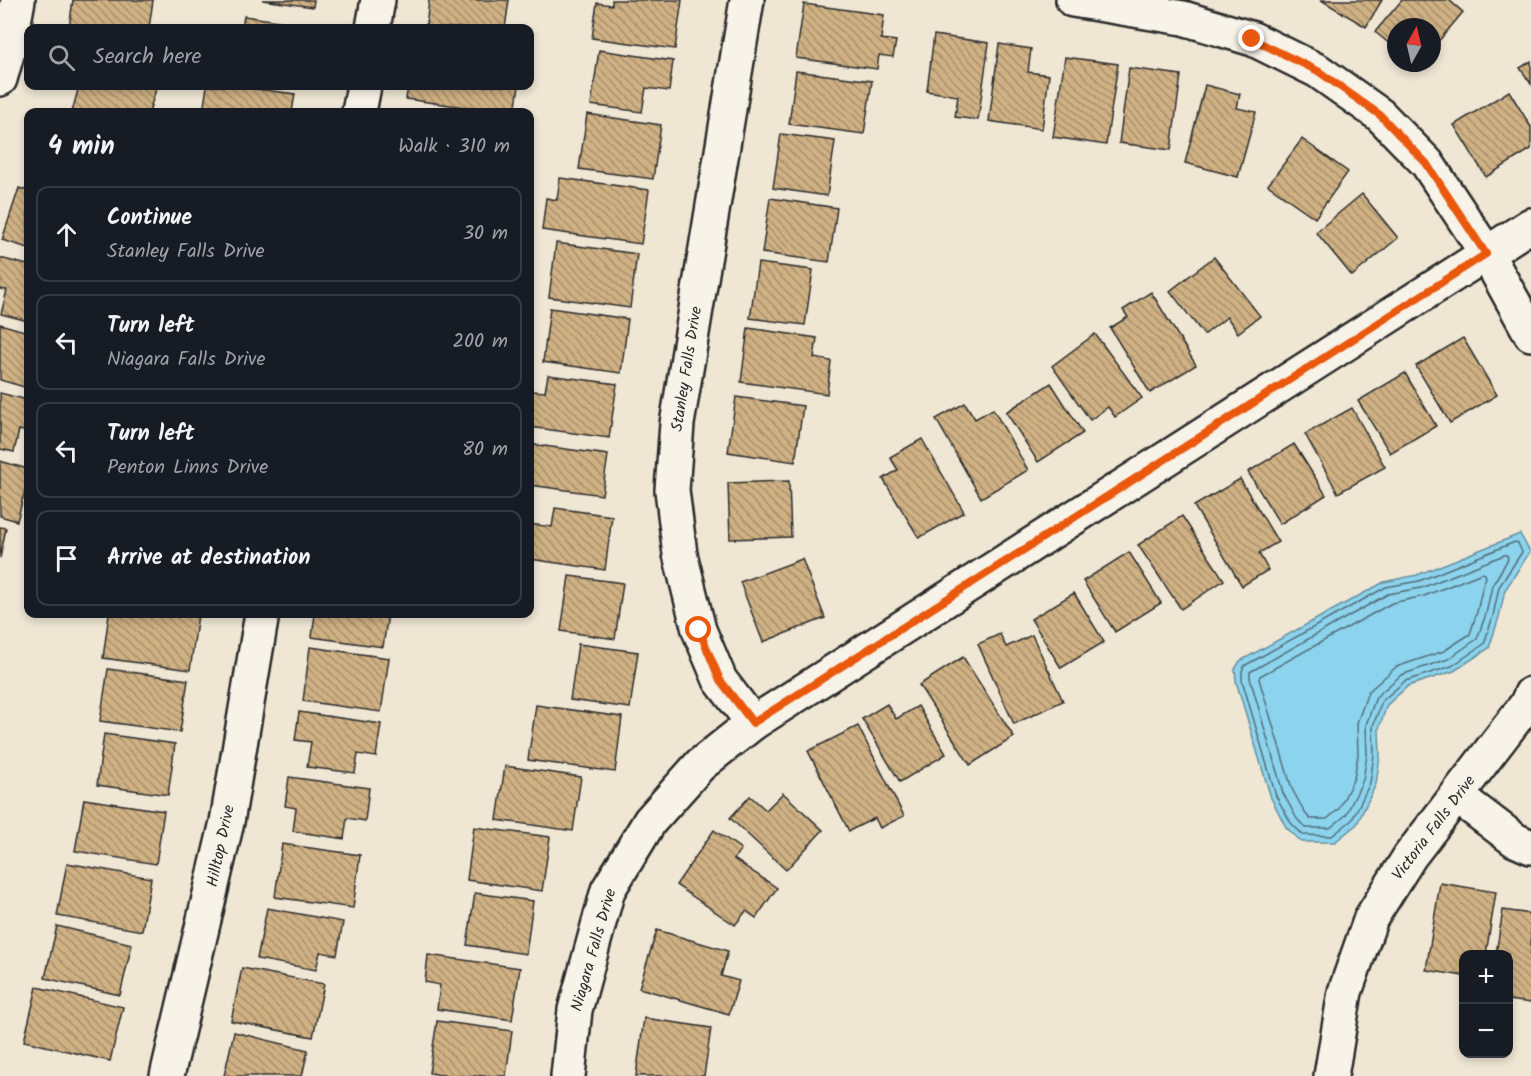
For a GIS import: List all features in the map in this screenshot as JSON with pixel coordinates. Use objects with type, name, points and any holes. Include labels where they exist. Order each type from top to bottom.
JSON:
[{"type":"street","points":[[0,79],[10,44],[18,0]]},
{"type":"street","points":[[374,24],[378,0]]},
{"type":"street","name":"Stanley Falls Drive","points":[[747,0],[677,424],[672,490],[680,554],[699,630],[720,680],[753,723]]},
{"type":"street","points":[[1073,0],[1183,18],[1252,39],[1318,71],[1380,115],[1426,163],[1486,254],[1531,334]]},
{"type":"street","points":[[360,108],[363,90]]},
{"type":"street","name":"Niagara Falls Drive","points":[[568,1076],[575,1010],[608,890],[650,821],[700,765],[753,723],[1531,225]]},
{"type":"street","name":"Hilltop Drive","points":[[167,1076],[227,822],[261,618]]},
{"type":"street","name":"Victoria Falls Drive","points":[[1331,1076],[1345,992],[1371,918],[1410,856],[1526,705],[1531,694]]},
{"type":"street","points":[[1457,796],[1515,840],[1531,847]]},
{"type":"water","points":[[1520,534],[1530,552],[1505,590],[1489,648],[1454,671],[1408,686],[1387,705],[1379,728],[1380,756],[1376,784],[1357,824],[1335,842],[1301,842],[1286,827],[1271,798],[1236,681],[1235,669],[1240,661],[1384,582],[1417,575]]},
{"type":"building","points":[[73,0],[153,0],[150,24],[70,24]]},
{"type":"building","points":[[262,0],[314,0],[313,7]]},
{"type":"building","points":[[429,0],[509,0],[506,24],[426,24]]},
{"type":"building","points":[[612,0],[682,0],[675,49],[592,38],[597,3],[612,5]]},
{"type":"building","points":[[1321,0],[1382,0],[1366,27]]},
{"type":"building","points":[[1402,0],[1449,0],[1463,12],[1441,38],[1441,18],[1387,18],[1387,42],[1375,32]]},
{"type":"building","points":[[804,4],[884,15],[881,39],[896,41],[893,57],[879,55],[877,69],[796,58]]},
{"type":"building","points":[[244,16],[300,24],[243,24]]},
{"type":"building","points":[[934,35],[989,43],[978,120],[955,117],[958,96],[927,91]]},
{"type":"building","points":[[999,44],[1031,49],[1028,72],[1049,75],[1042,129],[989,121]]},
{"type":"building","points":[[599,50],[673,61],[669,91],[646,88],[642,112],[591,105]]},
{"type":"building","points":[[1065,57],[1118,64],[1106,145],[1053,137]]},
{"type":"building","points":[[1531,61],[1531,84],[1520,68]]},
{"type":"building","points":[[1129,68],[1181,75],[1171,150],[1119,143]]},
{"type":"building","points":[[796,71],[872,81],[864,134],[789,124]]},
{"type":"building","points":[[1205,85],[1240,94],[1237,108],[1256,112],[1238,177],[1185,163]]},
{"type":"building","points":[[78,90],[156,90],[150,108],[73,108]]},
{"type":"building","points":[[206,90],[264,90],[295,94],[293,108],[204,108]]},
{"type":"building","points":[[407,90],[518,90],[516,108],[472,108],[406,99]]},
{"type":"building","points":[[1509,91],[1531,127],[1531,149],[1486,177],[1454,125]]},
{"type":"building","points":[[587,114],[661,125],[653,179],[579,169]]},
{"type":"building","points":[[781,134],[835,141],[827,196],[773,188]]},
{"type":"building","points":[[1302,139],[1348,172],[1315,218],[1268,185]]},
{"type":"building","points":[[560,178],[649,190],[641,244],[542,230],[546,198],[557,200]]},
{"type":"building","points":[[19,188],[24,190],[24,247],[2,240]]},
{"type":"building","points":[[1362,194],[1398,238],[1352,276],[1316,232]]},
{"type":"building","points":[[770,198],[837,208],[829,262],[762,253]]},
{"type":"building","points":[[556,243],[637,254],[630,308],[549,297]]},
{"type":"building","points":[[1214,257],[1260,316],[1238,333],[1227,317],[1204,335],[1170,291]]},
{"type":"building","points":[[0,258],[24,264],[24,320],[1,314],[7,290],[0,289]]},
{"type":"building","points":[[758,263],[813,270],[805,325],[750,318]]},
{"type":"building","points":[[1151,292],[1196,365],[1150,393],[1110,328],[1128,317],[1123,310]]},
{"type":"building","points":[[550,308],[628,319],[621,373],[543,362]]},
{"type":"building","points":[[0,324],[24,331],[24,387],[0,380]]},
{"type":"building","points":[[748,328],[817,338],[814,358],[831,361],[827,394],[741,382]]},
{"type":"building","points":[[1095,334],[1142,398],[1115,417],[1108,407],[1090,420],[1052,366]]},
{"type":"building","points":[[1463,338],[1497,395],[1450,423],[1416,366]]},
{"type":"building","points":[[1405,373],[1436,426],[1390,453],[1358,401]]},
{"type":"building","points":[[548,375],[617,384],[609,438],[534,428],[534,391],[545,392]]},
{"type":"building","points":[[1051,383],[1083,433],[1038,462],[1006,412]]},
{"type":"building","points":[[0,393],[24,399],[24,431],[19,430],[14,452],[0,449]]},
{"type":"building","points":[[736,397],[803,406],[795,462],[728,452]]},
{"type":"building","points":[[965,403],[975,419],[993,409],[1028,470],[981,498],[936,419]]},
{"type":"building","points":[[1352,408],[1385,467],[1338,493],[1305,434]]},
{"type":"building","points":[[922,439],[964,512],[919,538],[883,479],[898,470],[890,457]]},
{"type":"building","points":[[1294,444],[1326,495],[1280,524],[1248,472]]},
{"type":"building","points":[[534,445],[608,455],[602,495],[534,486]]},
{"type":"building","points":[[0,461],[24,468],[24,494],[17,521],[0,516]]},
{"type":"building","points":[[1240,479],[1278,542],[1259,553],[1268,570],[1242,586],[1194,506]]},
{"type":"building","points":[[789,481],[791,537],[730,539],[728,483]]},
{"type":"building","points":[[555,508],[612,516],[605,570],[534,560],[534,525],[552,527]]},
{"type":"building","points":[[1182,516],[1224,580],[1181,609],[1138,545]]},
{"type":"building","points":[[0,527],[6,528],[0,558]]},
{"type":"building","points":[[1129,552],[1161,603],[1115,632],[1083,581]]},
{"type":"building","points":[[802,559],[825,618],[763,642],[740,582]]},
{"type":"building","points":[[569,576],[623,583],[615,639],[561,631]]},
{"type":"building","points":[[1074,593],[1104,642],[1061,668],[1031,619]]},
{"type":"building","points":[[108,618],[198,618],[190,670],[103,658]]},
{"type":"building","points":[[314,618],[387,618],[383,647],[312,637]]},
{"type":"building","points":[[1000,634],[1006,647],[1032,635],[1063,701],[1014,724],[978,644]]},
{"type":"building","points":[[578,644],[638,652],[630,708],[570,700]]},
{"type":"building","points":[[310,647],[389,658],[381,712],[303,701]]},
{"type":"building","points":[[963,657],[1014,737],[970,765],[919,685]]},
{"type":"building","points":[[108,669],[188,680],[180,732],[100,721]]},
{"type":"building","points":[[887,704],[896,719],[918,706],[946,754],[900,782],[862,719]]},
{"type":"building","points":[[536,705],[622,717],[615,772],[528,760]]},
{"type":"building","points":[[299,712],[381,724],[376,757],[358,754],[355,773],[307,767],[311,742],[295,740]]},
{"type":"building","points":[[858,726],[904,816],[880,828],[875,818],[849,831],[808,751]]},
{"type":"building","points":[[104,734],[175,744],[168,795],[97,785]]},
{"type":"building","points":[[505,766],[581,777],[573,831],[497,820]]},
{"type":"building","points":[[289,777],[369,788],[365,821],[347,818],[344,839],[293,831],[296,808],[285,806]]},
{"type":"building","points":[[783,793],[823,830],[786,870],[730,818],[750,796],[766,810]]},
{"type":"building","points":[[84,799],[164,811],[156,864],[75,851]]},
{"type":"building","points":[[474,827],[550,837],[542,891],[467,880]]},
{"type":"building","points":[[714,830],[741,849],[734,859],[777,888],[756,918],[746,911],[735,925],[676,885]]},
{"type":"building","points":[[282,844],[360,855],[353,908],[275,897]]},
{"type":"building","points":[[67,863],[151,878],[142,931],[57,916]]},
{"type":"building","points":[[1440,883],[1496,892],[1487,950],[1459,950],[1459,975],[1426,970]]},
{"type":"building","points":[[475,893],[533,901],[526,954],[467,945]]},
{"type":"building","points":[[267,908],[343,922],[337,955],[320,952],[316,970],[257,959]]},
{"type":"building","points":[[1503,910],[1531,914],[1531,1003],[1513,1001],[1513,950],[1497,950]]},
{"type":"building","points":[[57,926],[132,944],[120,995],[45,978]]},
{"type":"building","points":[[657,930],[728,951],[721,976],[739,981],[729,1014],[639,988]]},
{"type":"building","points":[[428,955],[520,968],[512,1020],[437,1009],[440,985],[425,982]]},
{"type":"building","points":[[242,968],[324,984],[313,1037],[231,1021]]},
{"type":"building","points":[[37,987],[123,1007],[110,1061],[24,1041]]},
{"type":"building","points":[[644,1018],[711,1028],[704,1076],[636,1076]]},
{"type":"building","points":[[437,1021],[512,1031],[506,1076],[448,1076],[429,1073]]},
{"type":"building","points":[[234,1032],[308,1050],[302,1076],[224,1076]]},
{"type":"route","points":[[699,630],[720,680],[753,723],[1486,254],[1426,163],[1380,115],[1318,71],[1252,39]]}]
